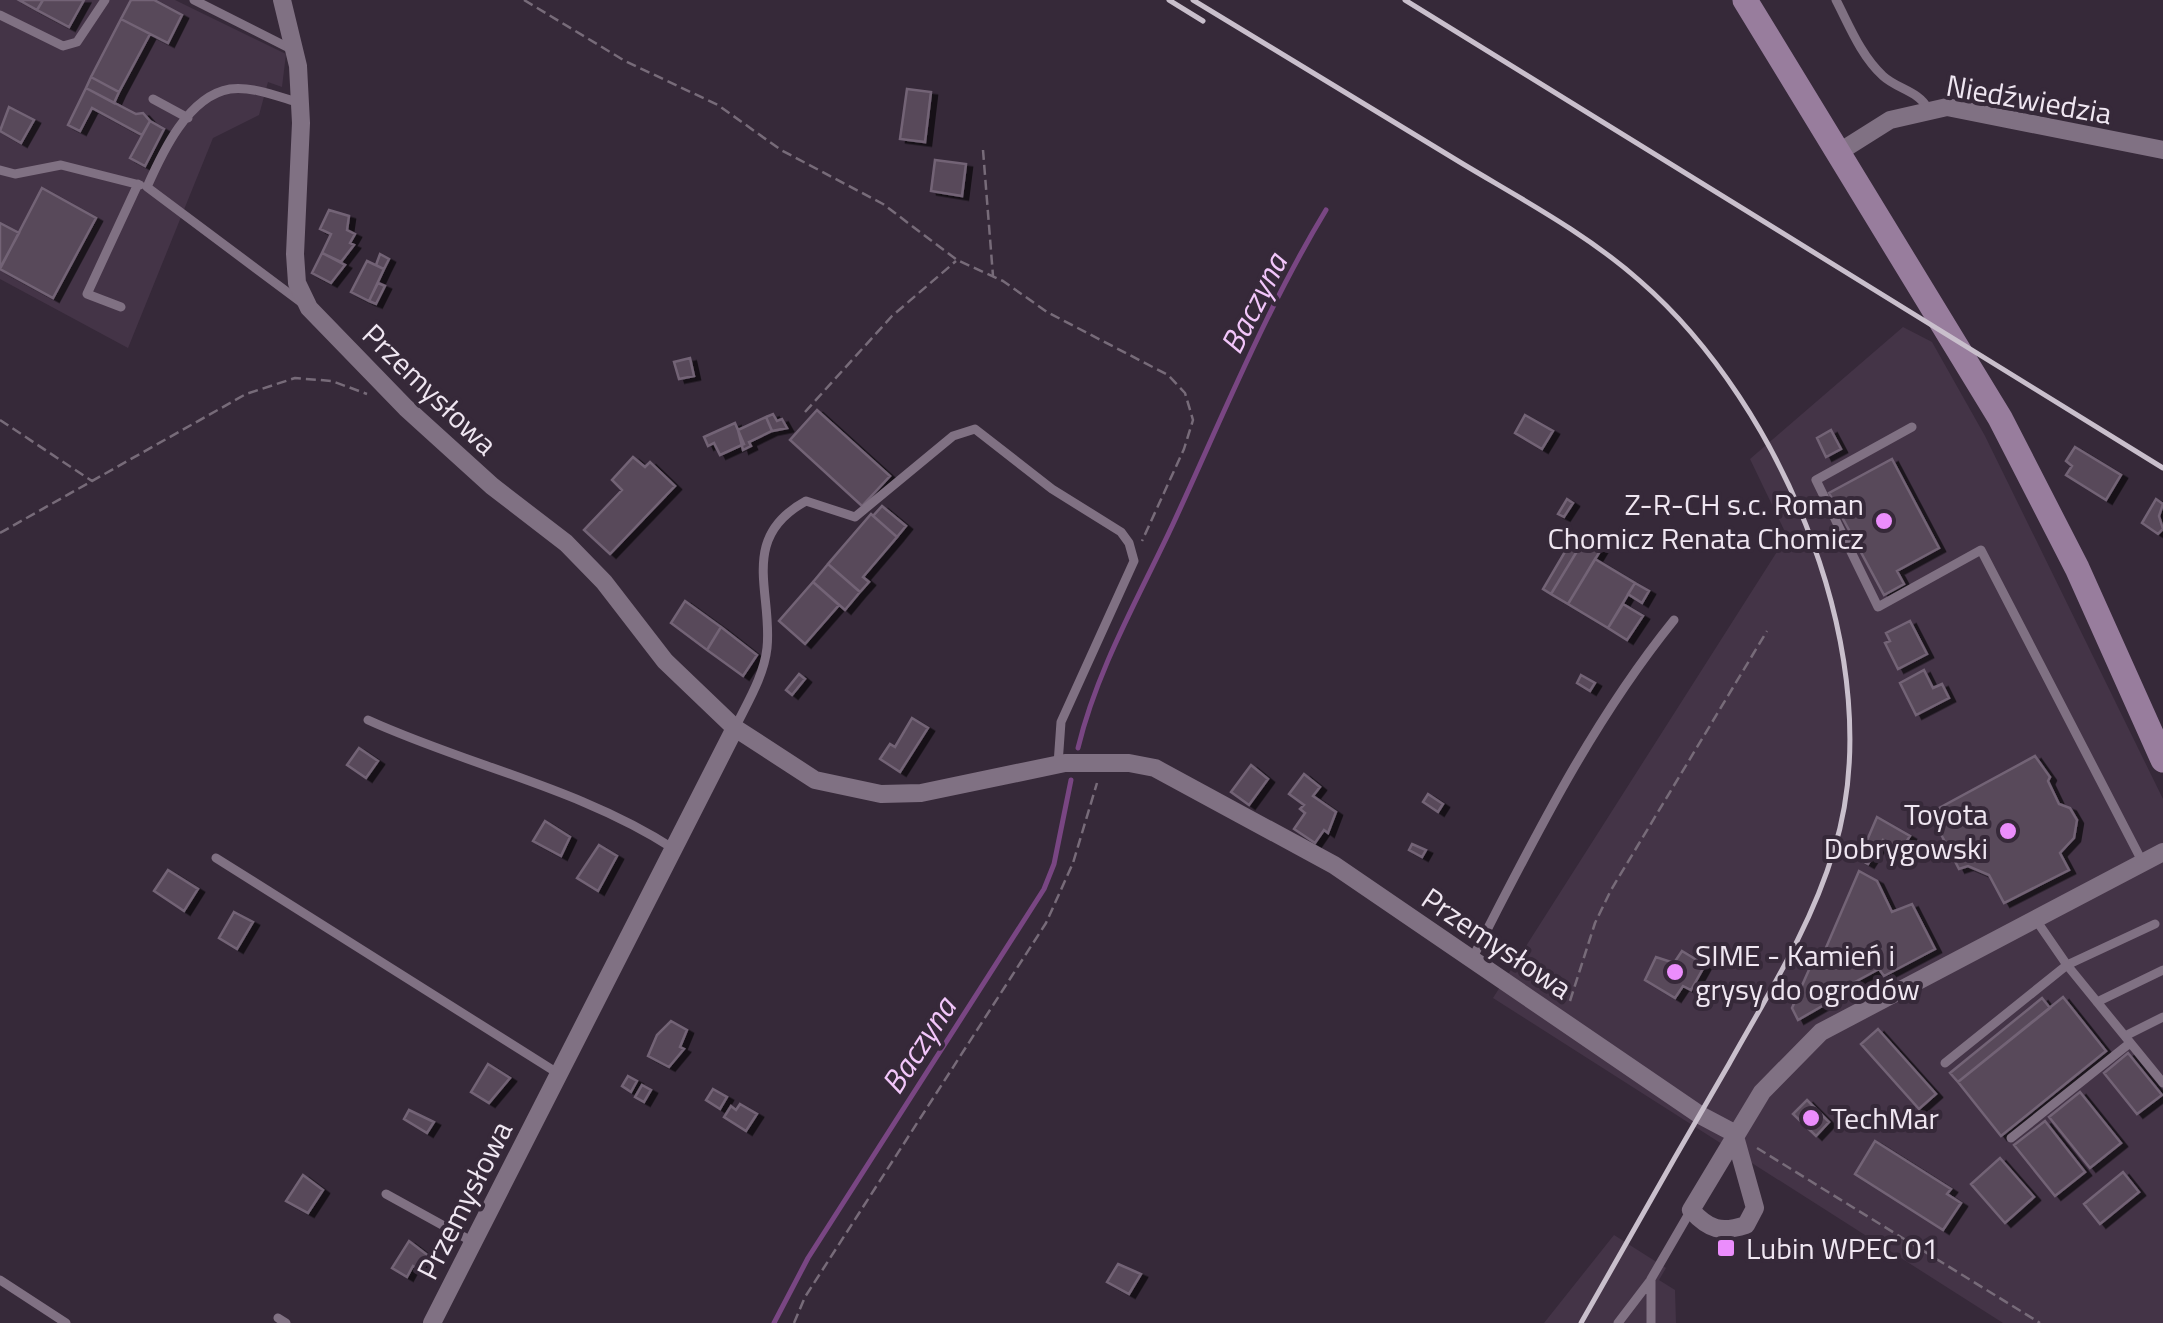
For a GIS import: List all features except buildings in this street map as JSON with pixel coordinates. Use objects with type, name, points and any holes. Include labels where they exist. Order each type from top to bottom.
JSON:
[{"type":"main road","points":[[1745,0],[1836,154],[1944,322],[2014,444],[2077,568],[2163,760]]},
{"type":"street","name":"Przemysłowa","points":[[282,0],[296,51],[300,103],[297,283],[309,308],[406,408],[579,556],[665,661],[735,728],[815,780],[863,792],[921,793],[1058,764],[1155,768],[1334,865],[1700,1115],[1734,1132]]},
{"type":"street","name":"Niedźwiedzia","points":[[1836,154],[1875,127],[1928,109],[1988,113],[2163,150]]},
{"type":"street","name":"Przemysłowa","points":[[432,1323],[735,728]]},
{"type":"street","points":[[1734,1132],[1756,1208],[1746,1225],[1724,1232],[1704,1224],[1691,1210],[1734,1132],[1777,1073],[1821,1032],[2163,852]]},
{"type":"lane","points":[[0,15],[63,46],[77,42],[105,0]]},
{"type":"lane","points":[[194,0],[296,51]]},
{"type":"lane","points":[[1836,0],[1873,66],[1894,84],[1920,97],[1928,109]]},
{"type":"lane","points":[[121,307],[87,294],[142,186],[194,109],[228,89],[300,103]]},
{"type":"lane","points":[[153,99],[188,118]]},
{"type":"lane","points":[[0,170],[15,174],[61,165],[142,186],[309,308]]},
{"type":"lane","points":[[1912,427],[1816,480],[1878,607],[1981,550],[2143,863]]},
{"type":"lane","points":[[735,728],[762,672],[767,649],[762,563],[789,510],[806,501],[855,518],[962,430],[984,434],[1052,489],[1120,532],[1130,543],[1134,561],[1061,722],[1058,764]]},
{"type":"lane","points":[[1472,959],[1575,761],[1632,673],[1674,620]]},
{"type":"lane","points":[[368,720],[437,751],[605,808],[674,849]]},
{"type":"lane","points":[[216,858],[559,1074]]},
{"type":"lane","points":[[2035,918],[2066,965],[2163,1083]]},
{"type":"lane","points":[[1945,1063],[2066,965],[2155,924]]},
{"type":"lane","points":[[2098,1002],[2163,970]]},
{"type":"lane","points":[[2011,1138],[2128,1039],[2163,1017]]},
{"type":"lane","points":[[386,1194],[473,1242]]},
{"type":"lane","points":[[1618,1323],[1651,1280],[1691,1210]]},
{"type":"lane","points":[[0,1280],[66,1323]]},
{"type":"lane","points":[[1651,1280],[1651,1323]]},
{"type":"path","points":[[524,0],[625,60],[718,105],[781,150],[883,204],[957,260],[994,277],[1046,312],[1168,375],[1186,393],[1192,420],[1184,449],[1134,561]]},
{"type":"path","points":[[983,150],[994,277]]},
{"type":"path","points":[[805,412],[892,316],[957,260]]},
{"type":"path","points":[[0,532],[246,394],[295,378],[332,381],[369,394]]},
{"type":"path","points":[[0,420],[94,482]]},
{"type":"path","points":[[1564,1022],[1595,924],[1611,890],[1768,631]]},
{"type":"path","points":[[794,1323],[805,1298],[1046,923],[1073,863],[1104,763]]},
{"type":"path","points":[[1734,1132],[2040,1323]]},
{"type":"shaded area","points":[[0,0],[175,0],[286,54],[282,87],[268,82],[259,115],[213,138],[128,348],[0,279]]},
{"type":"shaded area","points":[[1903,327],[1932,342],[1985,436],[2163,799],[2163,1323],[2003,1323],[1493,998],[1787,536],[1750,459]]},
{"type":"shaded area","points":[[1614,1235],[1666,1268],[1659,1280],[1675,1290],[1676,1323],[1544,1323]]},
{"type":"waterway","name":"Baczyna","points":[[1078,748],[1096,690],[1120,634],[1264,325],[1326,210]]},
{"type":"waterway","name":"Baczyna","points":[[774,1323],[808,1258],[1044,889],[1054,864],[1071,780]]},
{"type":"railway","points":[[1169,0],[1203,21]]},
{"type":"railway","points":[[1193,0],[1554,218],[1640,281],[1692,333],[1739,396],[1780,466],[1812,542],[1836,620],[1848,700],[1848,777],[1834,850],[1824,878],[1773,986],[1581,1323]]},
{"type":"railway","points":[[1405,0],[2163,468]]},
{"type":"place","name":"Z-R-CH s.c. Roman Chomicz Renata Chomicz","points":[[1884,521]]},
{"type":"place","name":"Toyota Dobrygowski","points":[[2008,831]]},
{"type":"place","name":"SIME - Kamień i grysy do ogrodów","points":[[1675,972]]},
{"type":"place","name":"TechMar","points":[[1811,1118]]},
{"type":"place","name":"Lubin WPEC 01","points":[[1726,1248]]}]
